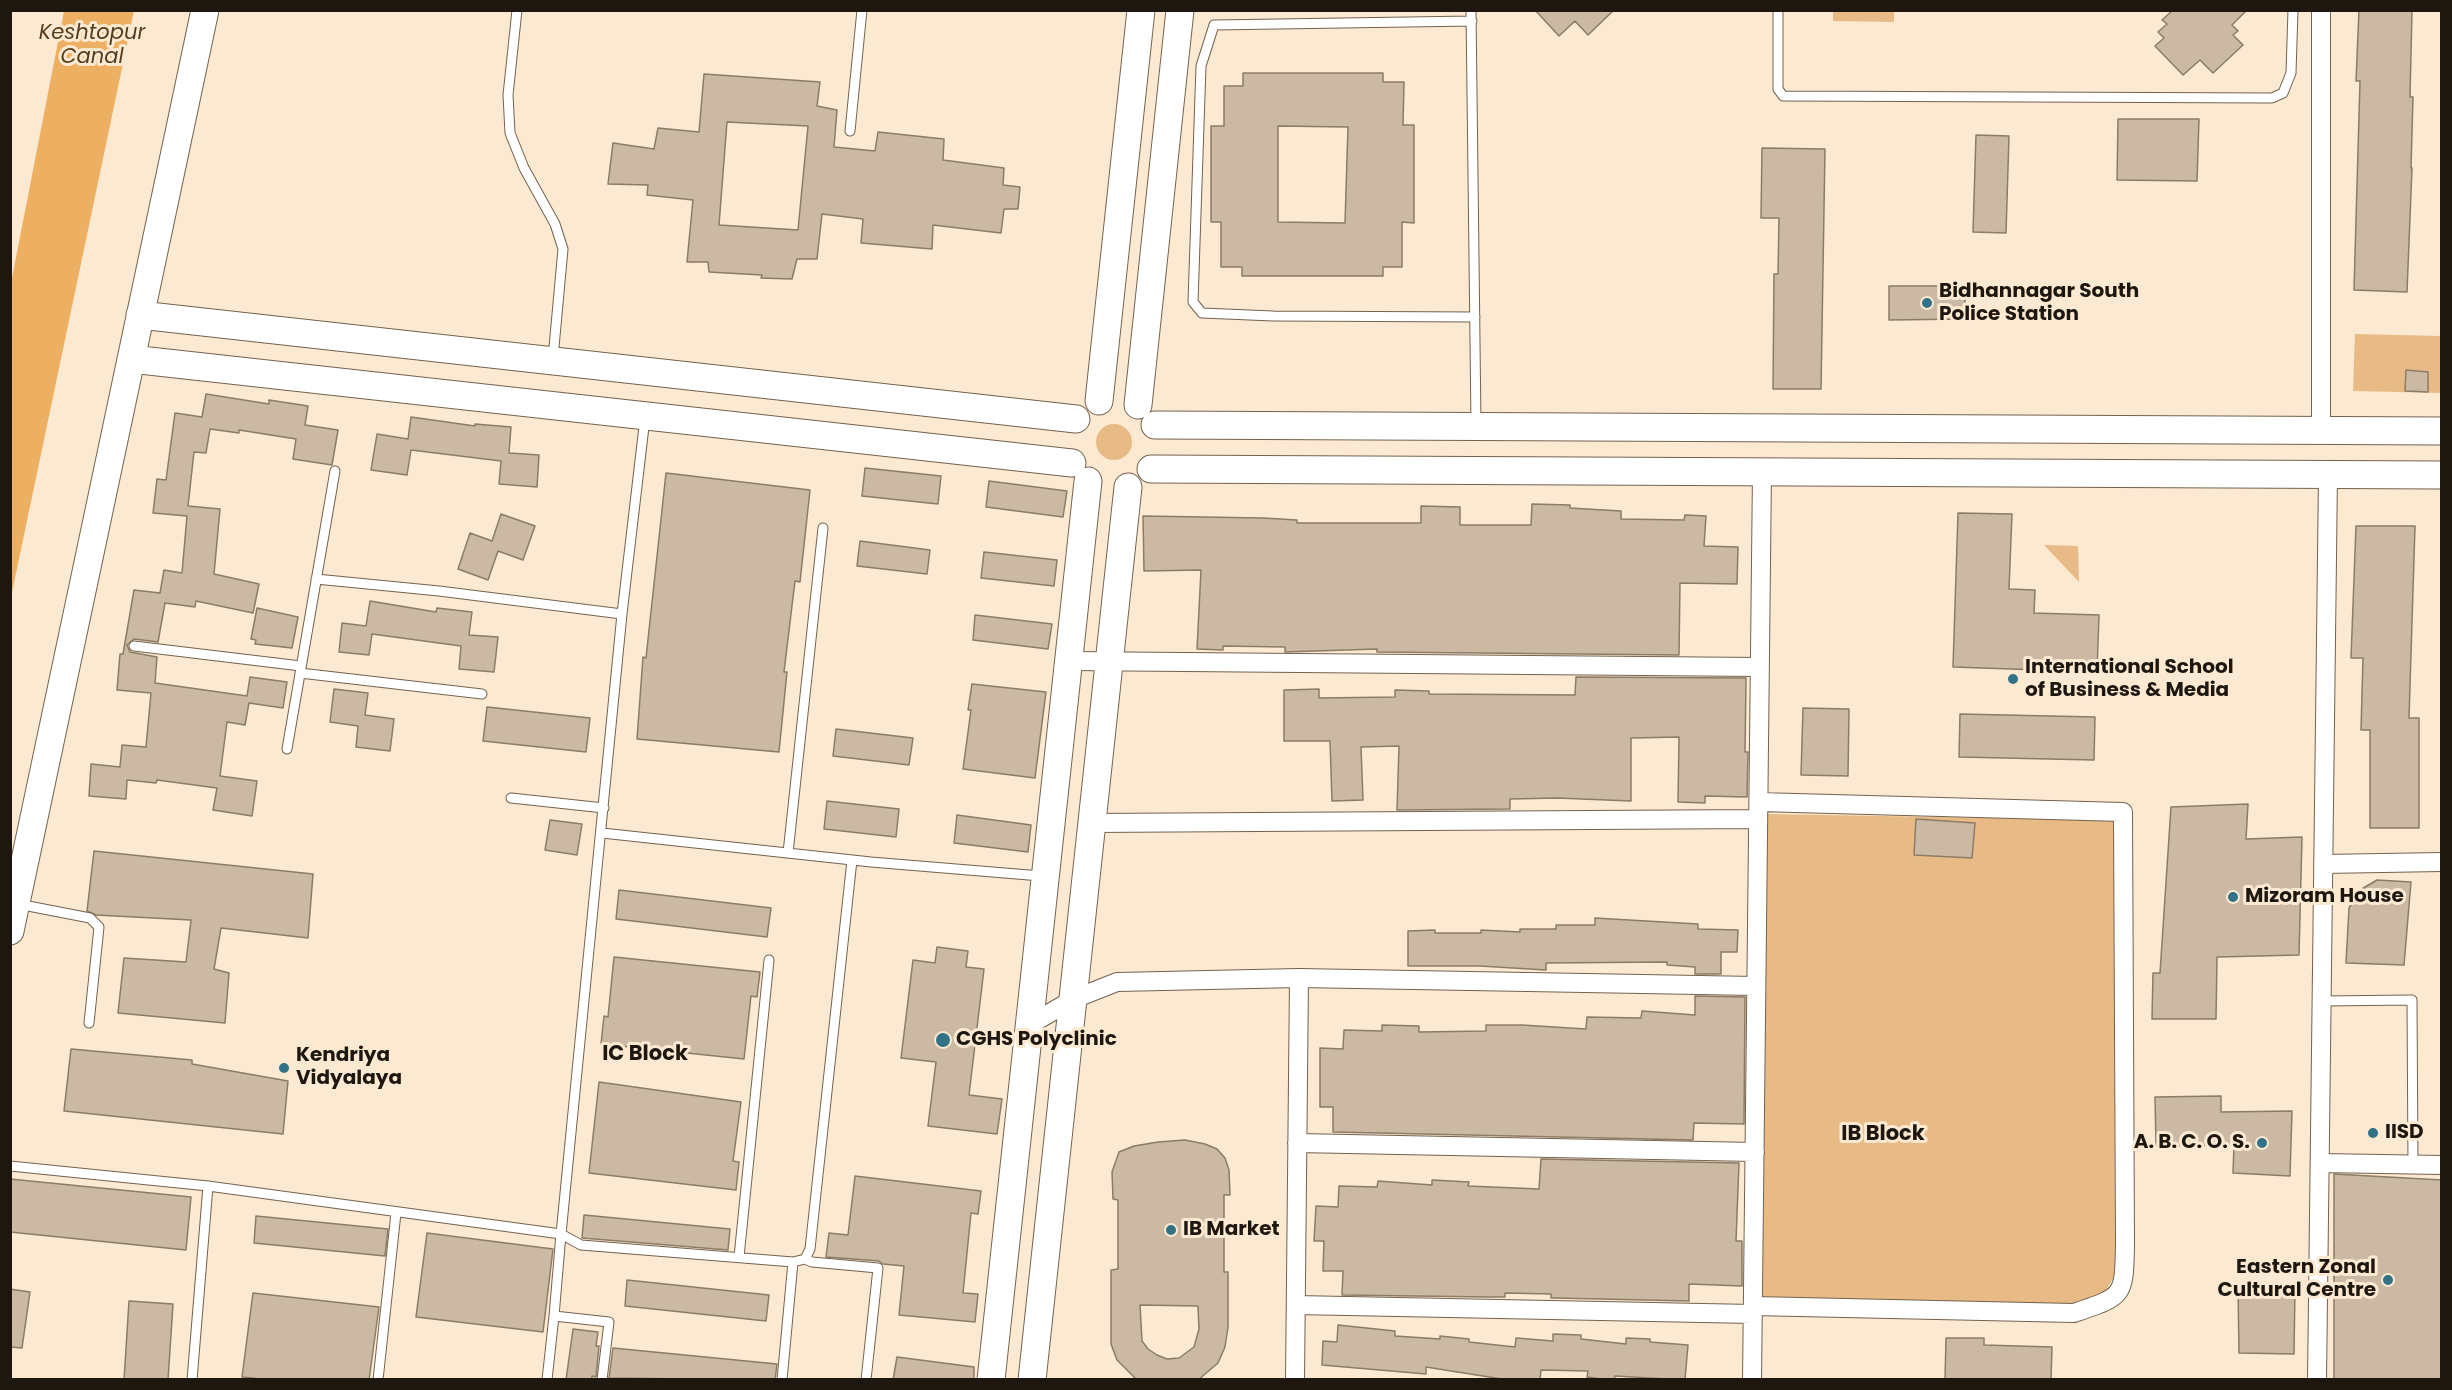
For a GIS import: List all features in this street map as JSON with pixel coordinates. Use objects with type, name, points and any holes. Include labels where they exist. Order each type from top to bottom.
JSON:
[{"type":"street","points":[[10,931],[205,10]]},
{"type":"street","points":[[1099,401],[1141,10]]},
{"type":"street","points":[[1146,415],[1180,10]]},
{"type":"street","points":[[2321,10],[2321,430]]},
{"type":"street","points":[[140,315],[1076,419]]},
{"type":"street","points":[[439,393],[446,350]]},
{"type":"street","points":[[131,359],[789,431],[1080,472],[1103,488],[1128,487],[1147,475],[1156,462],[1160,446],[1158,431],[1146,415],[1120,398],[1099,401],[1090,405],[1070,429],[1068,445],[1080,472],[1069,661],[991,1380]]},
{"type":"street","points":[[789,431],[796,388]]},
{"type":"street","points":[[1146,415],[1249,425],[2442,431]]},
{"type":"street","points":[[1249,425],[1250,469]]},
{"type":"street","points":[[1630,471],[1632,427]]},
{"type":"street","points":[[2215,472],[2216,430]]},
{"type":"street","points":[[1151,469],[2215,472],[2442,475]]},
{"type":"street","points":[[1752,1380],[1762,471]]},
{"type":"street","points":[[2317,1380],[2328,474]]},
{"type":"street","points":[[1032,1380],[1128,487]]},
{"type":"street","points":[[1069,661],[1759,668]]},
{"type":"street","points":[[1092,823],[1759,811],[2123,812],[2125,1245],[2124,1283],[2111,1301],[2074,1313],[1296,1305]]},
{"type":"street","points":[[2323,864],[2442,862]]},
{"type":"street","points":[[1029,1025],[1074,999],[1117,982],[1299,978],[1756,986]]},
{"type":"street","points":[[1295,1380],[1299,978]]},
{"type":"street","points":[[1297,1143],[1755,1152]]},
{"type":"street","points":[[2320,1163],[2442,1165]]},
{"type":"lane","points":[[517,10],[508,95],[510,133],[524,168],[555,224],[563,249],[552,362]]},
{"type":"lane","points":[[850,131],[862,10]]},
{"type":"lane","points":[[1471,10],[1476,426]]},
{"type":"lane","points":[[1778,10],[1778,89],[1783,96],[2272,98],[2283,93],[2291,72],[2293,10]]},
{"type":"lane","points":[[1472,21],[1214,24],[1201,66],[1193,302],[1202,313],[1273,316],[1475,317]]},
{"type":"lane","points":[[547,1380],[622,614],[646,416]]},
{"type":"lane","points":[[287,749],[335,471]]},
{"type":"lane","points":[[788,853],[823,528]]},
{"type":"lane","points":[[316,579],[439,591],[622,614]]},
{"type":"lane","points":[[134,646],[482,694]]},
{"type":"lane","points":[[511,798],[604,808]]},
{"type":"lane","points":[[602,833],[852,860],[1045,877]]},
{"type":"lane","points":[[805,1259],[810,1249],[852,860]]},
{"type":"lane","points":[[16,903],[90,918],[99,927],[88,1023]]},
{"type":"lane","points":[[740,1257],[769,960]]},
{"type":"lane","points":[[2322,1001],[2412,1000],[2413,1165]]},
{"type":"lane","points":[[10,1166],[208,1186],[561,1234],[582,1245],[793,1262],[805,1259],[812,1262],[878,1268],[866,1380]]},
{"type":"lane","points":[[192,1380],[208,1186]]},
{"type":"lane","points":[[378,1380],[396,1213]]},
{"type":"lane","points":[[782,1380],[793,1262]]},
{"type":"lane","points":[[554,1316],[609,1322],[602,1380]]},
{"type":"shaded area","points":[[1833,11],[1894,11],[1894,22],[1833,21]]},
{"type":"shaded area","points":[[2355,334],[2441,336],[2441,393],[2353,391]]},
{"type":"shaded area","points":[[1114,424],[1127,429],[1132,442],[1127,455],[1114,460],[1101,455],[1096,442],[1101,429]]},
{"type":"shaded area","points":[[2044,545],[2078,546],[2079,582]]},
{"type":"shaded area","points":[[1767,814],[2114,820],[2115,1276],[2103,1294],[2072,1304],[1759,1304]]},
{"type":"water","name":"Keshtopur Canal","points":[[64,11],[134,11],[11,597],[11,283]]},
{"type":"building","points":[[1535,10],[1614,10],[1588,35],[1575,21],[1559,36]]},
{"type":"building","points":[[2173,10],[2247,10],[2232,25],[2238,31],[2233,35],[2243,45],[2213,73],[2200,60],[2183,75],[2155,46],[2164,38],[2158,32],[2167,24],[2162,20]]},
{"type":"building","points":[[2359,10],[2412,10],[2410,97],[2413,97],[2412,168],[2407,292],[2354,290],[2360,81],[2356,81]]},
{"type":"building","points":[[1243,73],[1383,73],[1383,82],[1404,82],[1403,125],[1414,125],[1414,223],[1402,222],[1402,267],[1383,267],[1383,276],[1242,276],[1242,267],[1221,267],[1221,222],[1211,222],[1211,126],[1224,126],[1224,86],[1243,86]],"holes":[[[1278,126],[1348,127],[1345,223],[1278,222]]]},
{"type":"building","points":[[704,74],[820,82],[817,106],[837,110],[834,147],[875,151],[878,132],[944,139],[943,160],[1004,168],[1003,185],[1020,187],[1018,209],[1004,209],[1001,233],[933,225],[932,249],[861,243],[863,219],[822,214],[817,259],[797,259],[792,279],[709,272],[708,262],[687,262],[693,200],[647,195],[648,185],[608,184],[613,143],[654,149],[658,128],[699,132]],"holes":[[[727,122],[808,126],[798,230],[719,225]]]},
{"type":"building","points":[[2118,119],[2199,119],[2197,181],[2117,180]]},
{"type":"building","points":[[1976,135],[2009,136],[2006,233],[1973,232]]},
{"type":"building","points":[[1762,148],[1825,149],[1821,389],[1773,389],[1774,274],[1778,274],[1779,218],[1761,218]]},
{"type":"building","name":"Bidhannagar South Police Station","points":[[1889,286],[1965,286],[1965,319],[1889,320]]},
{"type":"building","points":[[2406,370],[2428,372],[2428,392],[2405,391]]},
{"type":"building","points":[[206,394],[269,404],[269,400],[308,406],[305,425],[338,430],[332,465],[293,459],[296,439],[239,430],[239,433],[210,429],[206,453],[194,452],[188,506],[220,509],[214,574],[259,584],[253,613],[196,601],[195,607],[165,603],[158,642],[134,639],[127,645],[130,652],[157,657],[155,683],[247,696],[250,677],[287,682],[283,708],[249,703],[245,725],[227,722],[220,776],[257,781],[252,816],[213,810],[217,788],[157,780],[156,783],[127,780],[126,799],[89,796],[91,764],[120,767],[122,745],[146,747],[151,693],[117,690],[120,654],[123,654],[134,590],[160,593],[164,570],[182,573],[187,516],[153,513],[157,479],[166,480],[175,413],[202,417]]},
{"type":"building","points":[[411,417],[475,426],[475,424],[511,427],[509,453],[539,455],[537,487],[499,484],[501,461],[411,450],[407,475],[371,470],[377,434],[408,439]]},
{"type":"building","points":[[865,468],[941,476],[938,504],[862,496]]},
{"type":"building","points":[[666,473],[810,490],[800,582],[795,581],[784,672],[787,672],[779,752],[637,739],[643,657],[646,658]]},
{"type":"building","points":[[989,481],[1067,491],[1063,517],[986,507]]},
{"type":"building","points":[[1532,504],[1570,505],[1570,508],[1621,511],[1621,519],[1684,520],[1685,515],[1706,516],[1704,546],[1738,547],[1737,584],[1680,583],[1679,655],[1377,652],[1377,649],[1285,652],[1285,647],[1223,646],[1223,650],[1197,649],[1201,570],[1144,571],[1143,516],[1263,518],[1297,520],[1297,523],[1421,523],[1421,506],[1460,507],[1460,525],[1531,525]]},
{"type":"building","points":[[1958,513],[2012,514],[2009,589],[2035,590],[2034,613],[2099,615],[2097,672],[1953,667]]},
{"type":"building","points":[[501,514],[535,526],[523,560],[498,551],[488,580],[458,569],[470,533],[492,541]]},
{"type":"building","points":[[2356,526],[2415,526],[2409,718],[2419,718],[2419,828],[2370,828],[2370,730],[2361,730],[2363,658],[2351,658]]},
{"type":"building","points":[[860,541],[930,550],[927,574],[857,566]]},
{"type":"building","points":[[984,552],[1057,560],[1054,586],[981,578]]},
{"type":"building","points":[[370,601],[436,612],[437,608],[472,612],[469,635],[498,637],[494,672],[459,669],[461,646],[372,634],[369,655],[339,652],[342,623],[366,626]]},
{"type":"building","points":[[257,608],[298,617],[292,648],[255,644],[256,640],[251,639]]},
{"type":"building","points":[[975,615],[1052,624],[1048,649],[973,640]]},
{"type":"building","points":[[1576,677],[1746,678],[1747,797],[1705,796],[1705,803],[1678,802],[1679,737],[1631,738],[1631,801],[1510,799],[1510,809],[1397,810],[1399,746],[1361,747],[1363,800],[1332,801],[1330,741],[1284,741],[1284,690],[1319,689],[1319,698],[1395,697],[1395,690],[1429,691],[1429,694],[1575,695]]},
{"type":"building","points":[[972,684],[1046,692],[1035,778],[963,769]]},
{"type":"building","points":[[334,689],[368,693],[365,715],[394,719],[390,751],[356,747],[358,726],[330,722]]},
{"type":"building","points":[[487,707],[590,718],[586,752],[483,741]]},
{"type":"building","points":[[1803,708],[1849,709],[1848,776],[1801,775]]},
{"type":"building","points":[[1960,714],[2095,717],[2094,760],[1959,757]]},
{"type":"building","points":[[836,729],[913,738],[909,765],[833,756]]},
{"type":"building","points":[[827,801],[899,809],[896,837],[824,829]]},
{"type":"building","name":"Mizoram House","points":[[2248,804],[2246,839],[2302,837],[2299,955],[2217,957],[2216,1019],[2152,1019],[2153,973],[2160,973],[2171,807]]},
{"type":"building","points":[[957,815],[1031,825],[1028,852],[954,843]]},
{"type":"building","points":[[1916,819],[1975,823],[1972,858],[1914,855]]},
{"type":"building","points":[[550,820],[582,824],[577,855],[545,850]]},
{"type":"building","points":[[94,851],[313,874],[308,938],[221,928],[214,969],[229,973],[225,1023],[118,1013],[124,958],[186,962],[191,920],[96,915],[87,911]]},
{"type":"building","points":[[2377,880],[2411,882],[2404,965],[2346,963],[2349,908],[2360,890]]},
{"type":"building","points":[[619,890],[771,908],[767,937],[616,919]]},
{"type":"building","points":[[1595,918],[1698,924],[1698,929],[1738,930],[1737,952],[1721,952],[1721,974],[1695,974],[1695,967],[1667,965],[1667,962],[1546,963],[1546,970],[1480,966],[1408,966],[1408,931],[1520,932],[1520,929],[1556,929],[1556,925],[1595,925]]},
{"type":"building","points":[[937,947],[968,951],[966,967],[984,969],[969,1095],[1002,1099],[997,1134],[928,1126],[936,1062],[901,1058],[913,960],[935,963]]},
{"type":"building","points":[[614,957],[760,972],[757,997],[751,996],[744,1059],[601,1044],[604,1016],[608,1017]]},
{"type":"building","points":[[1695,996],[1745,997],[1744,1124],[1694,1123],[1693,1140],[1333,1132],[1333,1107],[1320,1107],[1320,1048],[1343,1049],[1344,1030],[1382,1031],[1382,1025],[1419,1026],[1419,1032],[1486,1031],[1486,1025],[1586,1029],[1587,1017],[1641,1018],[1642,1011],[1695,1015]]},
{"type":"building","points":[[71,1049],[192,1060],[192,1064],[288,1081],[283,1134],[64,1111]]},
{"type":"building","points":[[599,1082],[741,1102],[733,1161],[739,1162],[736,1190],[589,1173]]},
{"type":"building","points":[[2221,1096],[2221,1112],[2292,1111],[2290,1176],[2233,1173],[2234,1145],[2156,1146],[2155,1097]]},
{"type":"building","name":"IB Market","points":[[1185,1140],[1205,1144],[1217,1149],[1225,1158],[1229,1170],[1230,1195],[1224,1195],[1224,1272],[1228,1272],[1228,1327],[1225,1347],[1218,1363],[1198,1380],[1137,1380],[1117,1360],[1111,1344],[1111,1270],[1118,1269],[1118,1200],[1113,1199],[1112,1172],[1119,1152],[1134,1146]],"holes":[[[1140,1305],[1198,1306],[1199,1329],[1194,1347],[1179,1358],[1167,1359],[1157,1355],[1142,1341]]]},
{"type":"building","points":[[1541,1159],[1739,1163],[1736,1241],[1742,1241],[1742,1286],[1689,1284],[1689,1301],[1551,1298],[1551,1294],[1505,1293],[1505,1297],[1342,1295],[1343,1271],[1323,1271],[1324,1241],[1314,1241],[1316,1206],[1338,1207],[1339,1186],[1377,1187],[1378,1181],[1432,1185],[1432,1180],[1469,1182],[1468,1186],[1539,1189]]},
{"type":"building","name":"Eastern Zonal Cultural Centre","points":[[2334,1174],[2442,1180],[2442,1380],[2334,1380]]},
{"type":"building","points":[[855,1176],[981,1191],[978,1214],[971,1213],[963,1293],[978,1294],[975,1322],[899,1315],[904,1266],[883,1264],[879,1261],[826,1257],[829,1233],[848,1235]]},
{"type":"building","points":[[10,1179],[191,1197],[186,1250],[10,1232]]},
{"type":"building","points":[[584,1215],[730,1229],[728,1250],[582,1238]]},
{"type":"building","points":[[256,1216],[388,1229],[385,1256],[254,1243]]},
{"type":"building","points":[[427,1233],[553,1249],[543,1332],[416,1317]]},
{"type":"building","points":[[627,1280],[769,1295],[766,1321],[625,1306]]},
{"type":"building","points":[[2238,1287],[2295,1287],[2294,1354],[2239,1353]]},
{"type":"building","points":[[10,1289],[30,1292],[22,1348],[10,1347]]},
{"type":"building","points":[[253,1293],[379,1307],[369,1380],[271,1380],[242,1377]]},
{"type":"building","points":[[129,1301],[173,1304],[168,1380],[124,1380]]},
{"type":"building","points":[[1338,1325],[1395,1331],[1395,1336],[1440,1339],[1440,1336],[1515,1347],[1516,1338],[1553,1341],[1553,1334],[1581,1335],[1581,1339],[1626,1344],[1626,1338],[1688,1345],[1685,1380],[1615,1376],[1614,1380],[1608,1380],[1587,1377],[1588,1371],[1541,1370],[1540,1380],[1508,1380],[1426,1367],[1426,1374],[1322,1365],[1323,1341],[1337,1342]]},
{"type":"building","points":[[573,1329],[598,1332],[596,1377],[592,1376],[592,1380],[566,1380]]},
{"type":"building","points":[[1946,1338],[1984,1338],[1984,1345],[2052,1347],[2051,1380],[1945,1380]]},
{"type":"building","points":[[613,1348],[777,1364],[775,1380],[609,1378]]},
{"type":"building","points":[[897,1357],[974,1367],[974,1380],[893,1380]]},
{"type":"place","name":"Bidhannagar South Police Station","points":[[1927,303]]},
{"type":"place","name":"International School of Business & Media","points":[[2013,679]]},
{"type":"place","name":"Mizoram House","points":[[2233,897]]},
{"type":"place","name":"CGHS Polyclinic","points":[[943,1040]]},
{"type":"place","name":"Kendriya Vidyalaya","points":[[284,1068]]},
{"type":"place","name":"IISD","points":[[2373,1133]]},
{"type":"place","name":"A. B. C. O. S.","points":[[2262,1143]]},
{"type":"place","name":"IB Market","points":[[1171,1230]]},
{"type":"place","name":"Eastern Zonal Cultural Centre","points":[[2388,1280]]},
{"type":"district","name":"IC Block","points":[[645,1055]]},
{"type":"district","name":"IB Block","points":[[1883,1135]]}]
